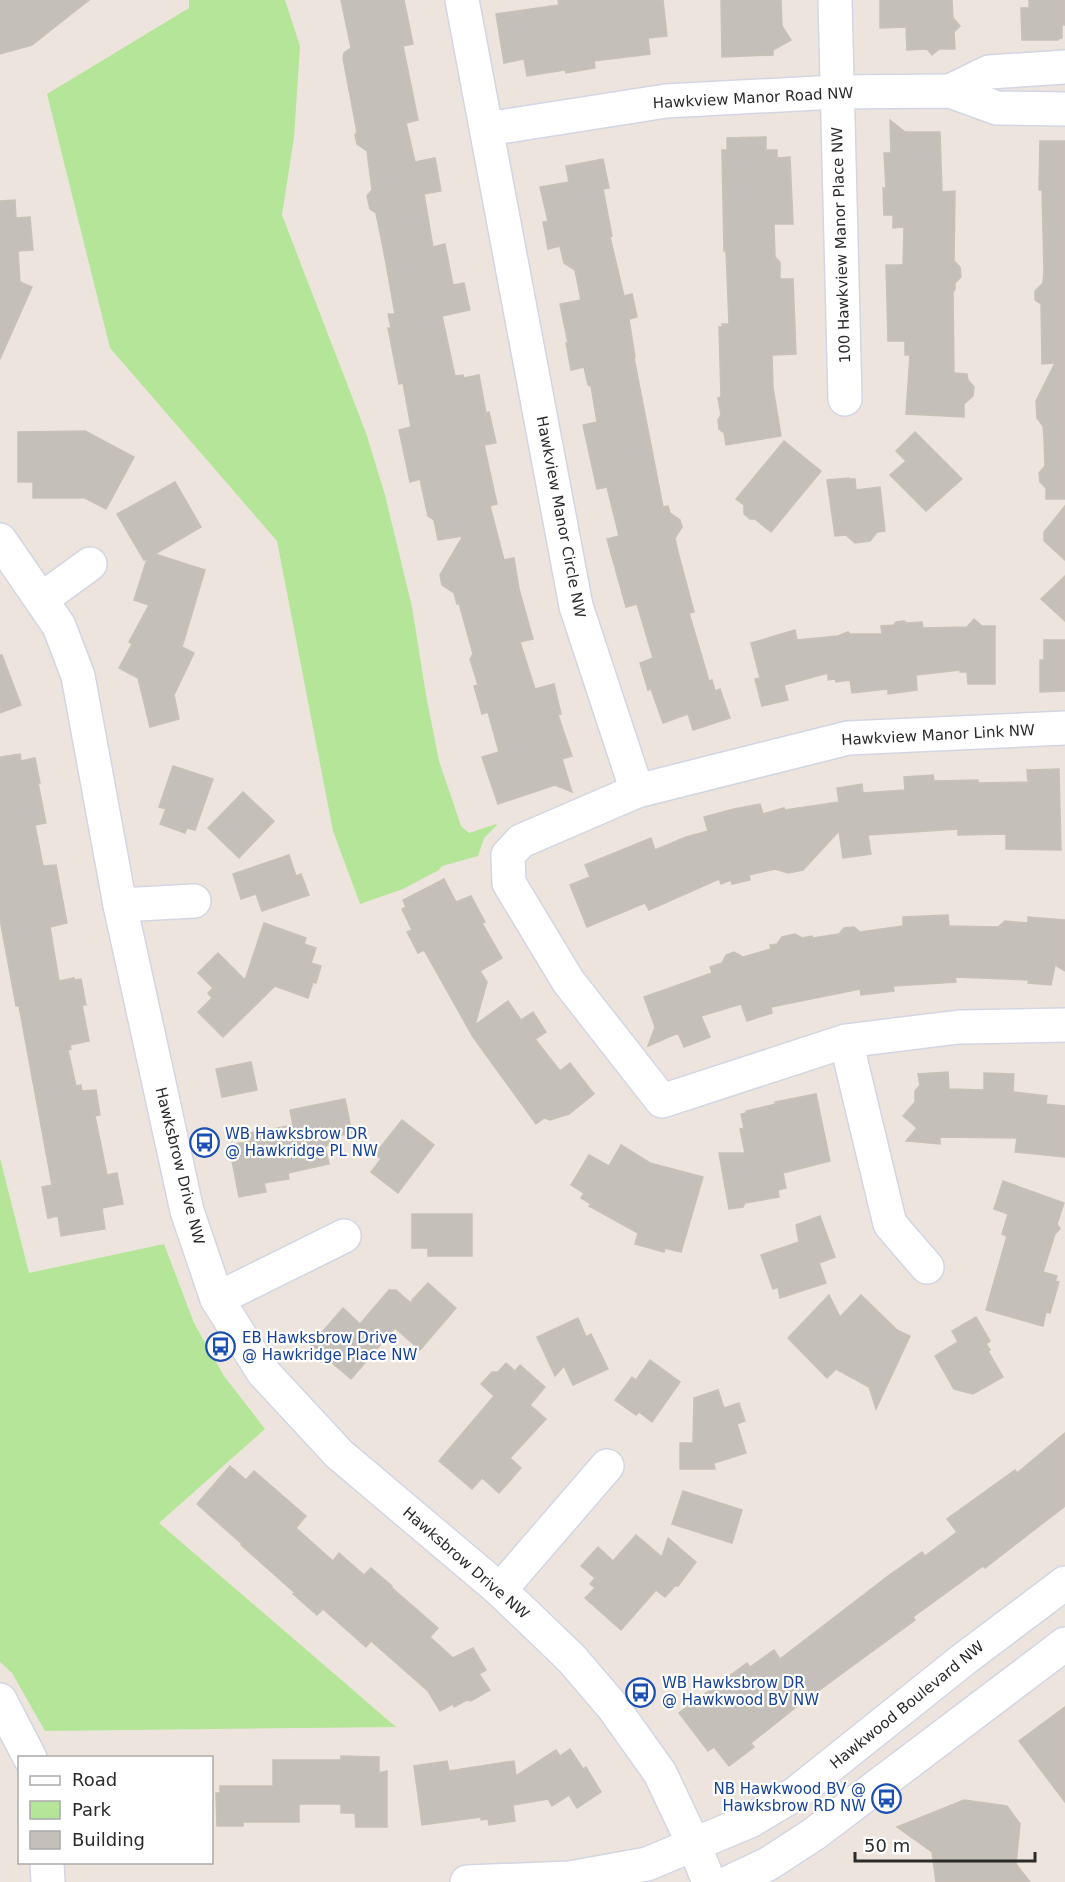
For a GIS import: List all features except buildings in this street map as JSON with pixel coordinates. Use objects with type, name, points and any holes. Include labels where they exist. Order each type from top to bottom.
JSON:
[{"type":"street","name":"Hawkview Manor Circle NW","points":[[462,0],[576,606],[637,791]]},
{"type":"street","name":"100 Hawkview Manor Place NW","points":[[835,0],[845,399]]},
{"type":"street","name":"Hawkview Manor Road NW","points":[[950,91],[989,72],[1065,68]]},
{"type":"street","name":"Hawkview Manor Road NW","points":[[487,129],[666,101],[836,92],[950,91],[997,108],[1065,109]]},
{"type":"street","name":"Hawksbrow Drive NW","points":[[0,540],[59,626],[78,676],[120,905],[187,1211],[217,1299],[263,1372],[339,1454],[500,1590],[571,1658],[613,1707],[660,1773],[709,1882]]},
{"type":"street","points":[[42,599],[90,564]]},
{"type":"street","name":"Hawkview Manor Link NW","points":[[637,791],[848,738],[1065,728]]},
{"type":"street","points":[[637,791],[521,841],[508,855],[509,883],[568,981],[662,1101],[846,1041],[959,1027],[1065,1025]]},
{"type":"street","points":[[120,905],[194,901]]},
{"type":"street","points":[[846,1041],[890,1224],[927,1267]]},
{"type":"street","points":[[217,1299],[344,1236]]},
{"type":"street","points":[[500,1590],[607,1466]]},
{"type":"street","name":"Hawkwood Boulevard NW","points":[[467,1882],[570,1878],[647,1864],[750,1821],[795,1794],[964,1659],[1065,1583]]},
{"type":"street","points":[[730,1882],[768,1864],[814,1834],[1065,1644]]},
{"type":"street","points":[[0,1700],[29,1756]]},
{"type":"street","points":[[47,1864],[48,1882]]},
{"type":"green space","points":[[189,0],[285,0],[300,46],[294,137],[282,215],[366,433],[385,495],[412,607],[439,761],[461,826],[469,833],[497,825],[484,838],[478,856],[442,866],[439,870],[403,889],[360,904],[333,831],[277,541],[110,348],[47,94],[189,8]]},
{"type":"green space","points":[[0,1158],[29,1273],[164,1244],[194,1323],[224,1376],[265,1429],[159,1523],[396,1727],[45,1731],[12,1673],[0,1662]]},
{"type":"place","name":"WB Hawksbrow DR @ Hawkridge PL NW","points":[[204,1143]]},
{"type":"place","name":"EB Hawksbrow Drive @ Hawkridge Place NW","points":[[221,1347]]},
{"type":"place","name":"WB Hawksbrow DR @ Hawkwood BV NW","points":[[641,1692]]},
{"type":"place","name":"NB Hawkwood BV @ Hawksbrow RD NW","points":[[887,1798]]}]
